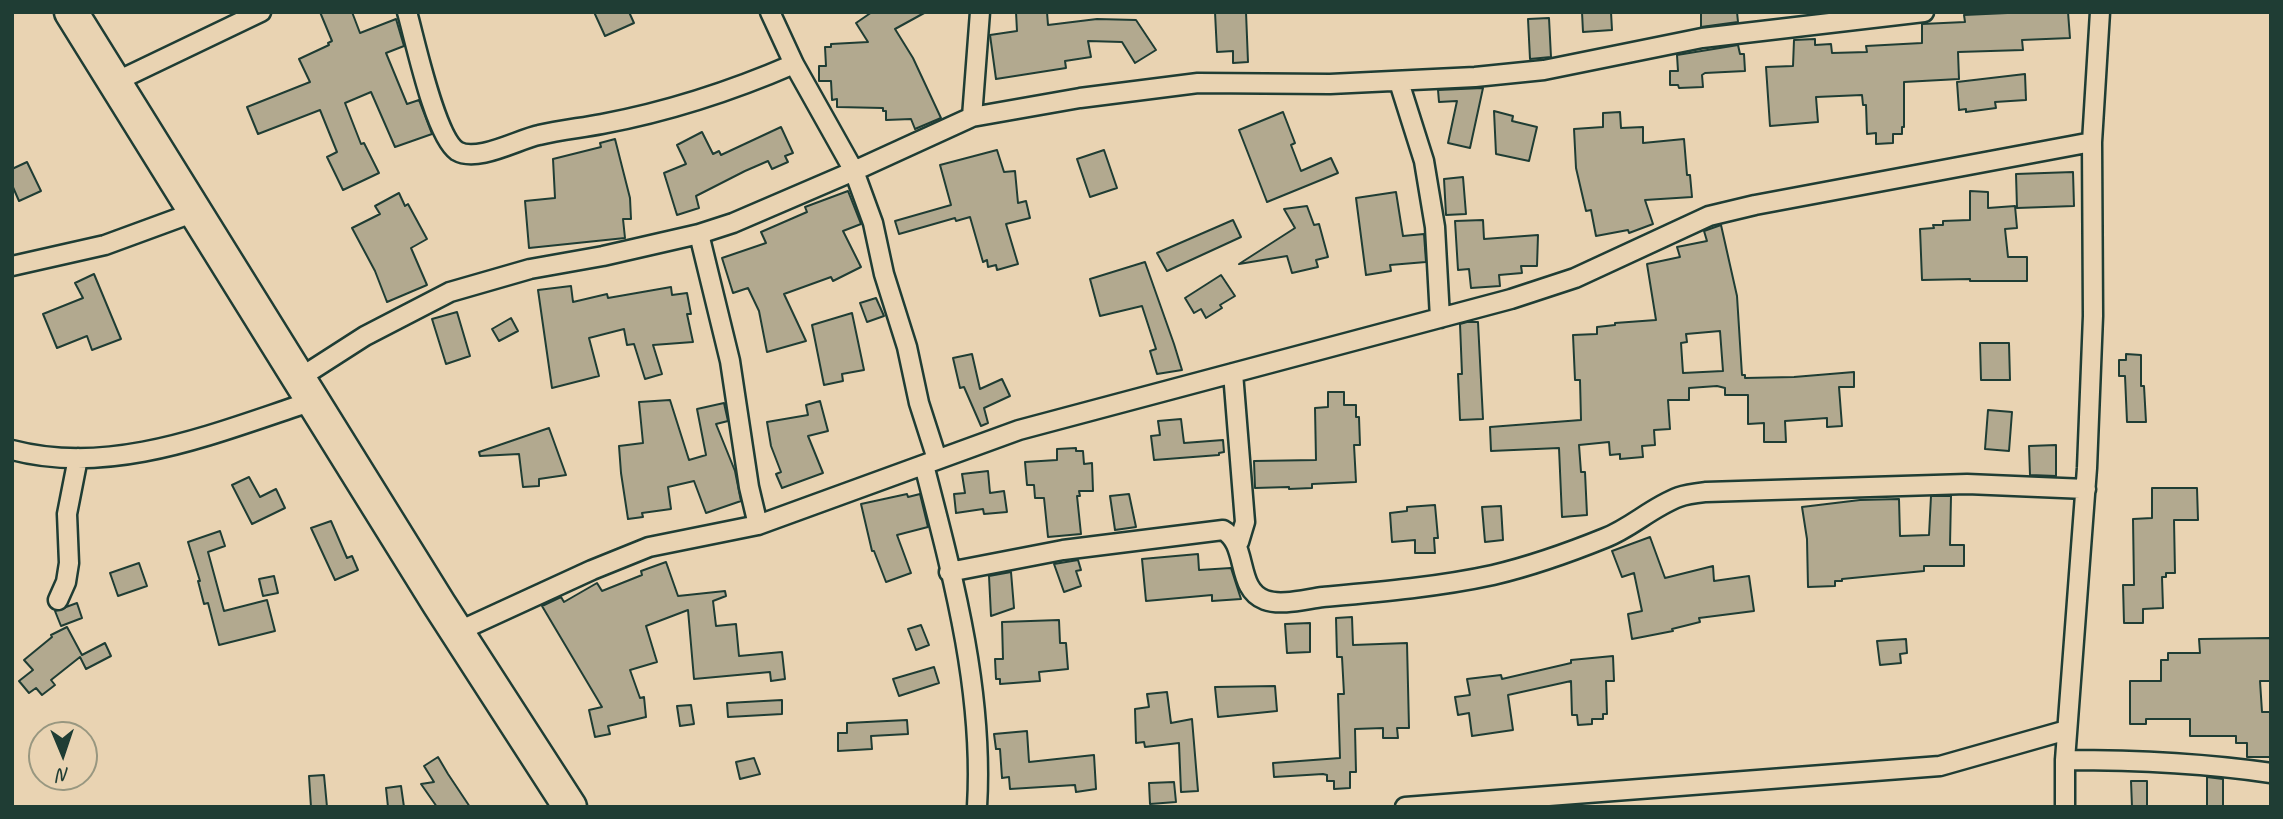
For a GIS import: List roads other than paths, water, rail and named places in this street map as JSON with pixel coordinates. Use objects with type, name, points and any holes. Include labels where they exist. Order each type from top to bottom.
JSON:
[{"type":"highway","points":[[71,12],[457,632],[570,807]]},
{"type":"street","points":[[115,82],[261,12]]},
{"type":"street","points":[[407,12],[430,96],[445,133],[456,150],[466,153],[477,154],[503,148],[535,135],[603,124],[687,102],[748,84],[794,64]]},
{"type":"street","points":[[770,12],[794,64],[854,171],[873,223],[884,274],[907,347],[931,462],[949,572],[967,646],[975,700],[979,775],[977,807]]},
{"type":"street","points":[[972,117],[980,12]]},
{"type":"street","points":[[12,450],[38,456],[78,458],[118,456],[169,446],[306,390],[365,336],[450,292],[530,269],[699,234],[744,218],[854,171],[972,117],[1118,92],[1198,83],[1399,82],[1544,69],[1702,38],[1924,12]]},
{"type":"street","points":[[2066,807],[2065,760],[2085,489],[2093,316],[2092,142],[2100,12]]},
{"type":"street","points":[[1399,82],[1424,161],[1435,227],[1440,318]]},
{"type":"street","points":[[457,632],[649,547],[735,532],[758,525],[1019,430],[1511,299],[1575,278],[1709,216],[2092,142]]},
{"type":"street","points":[[12,267],[105,245],[195,212]]},
{"type":"street","points":[[699,234],[730,361],[749,487],[758,525]]},
{"type":"street","points":[[949,572],[1063,550],[1210,530],[1223,530],[1239,542],[1245,522],[1233,373]]},
{"type":"street","points":[[58,600],[66,582],[69,563],[67,514],[78,458]]},
{"type":"street","points":[[1234,538],[1249,585],[1256,595],[1267,601],[1283,601],[1443,583],[1505,571],[1555,558],[1612,536],[1681,496],[1706,492],[1966,484],[2085,489]]},
{"type":"street","points":[[1405,807],[1940,766],[2067,730]]},
{"type":"street","points":[[2065,760],[2113,760],[2271,773]]}]
